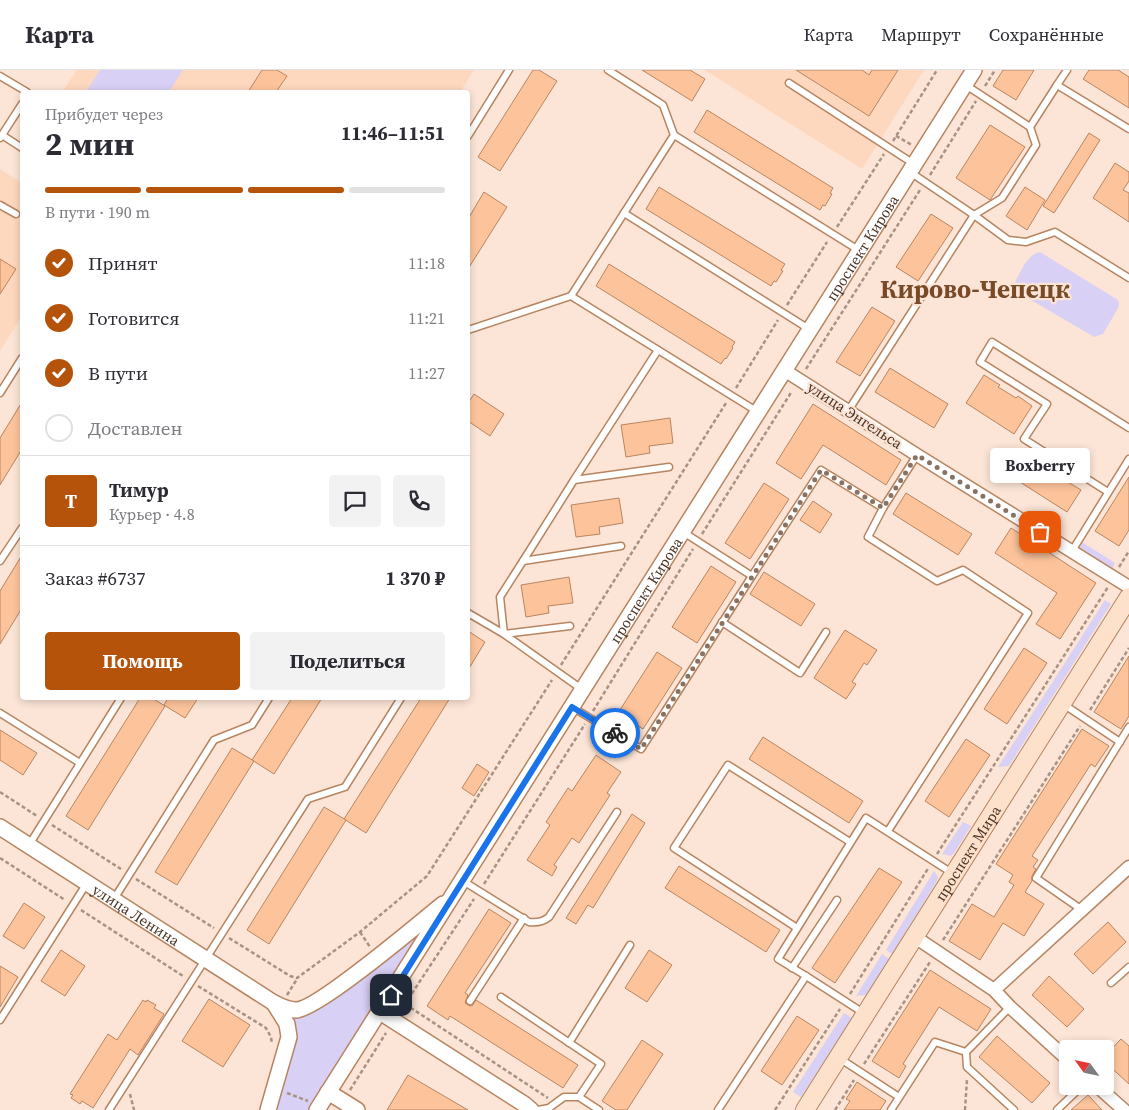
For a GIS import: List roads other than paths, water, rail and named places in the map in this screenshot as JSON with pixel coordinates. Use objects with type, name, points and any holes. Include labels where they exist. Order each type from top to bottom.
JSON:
[{"type":"main road","name":"проспект Мира","points":[[805,1110],[1129,597]]},
{"type":"street","name":"проспект Кирова","points":[[318,1108],[974,70]]},
{"type":"street","name":"улица Энгельса","points":[[784,370],[1129,587]]},
{"type":"street","name":"улица Ленина","points":[[0,827],[274,1003]]},
{"type":"street","points":[[994,990],[1129,867]]},
{"type":"street","points":[[274,1003],[296,1010],[312,1004],[377,957],[453,896]]},
{"type":"street","points":[[915,937],[994,990],[1010,1008],[1059,1052]]},
{"type":"street","points":[[268,1110],[287,1049],[289,1029],[274,1003]]},
{"type":"street","points":[[380,1012],[531,1110]]},
{"type":"street","points":[[328,1092],[357,1110]]},
{"type":"street","points":[[1106,1095],[1124,1110]]},
{"type":"lane","points":[[470,133],[509,70]]},
{"type":"lane","points":[[608,70],[663,105],[674,135],[860,251]]},
{"type":"lane","points":[[1030,127],[1067,70]]},
{"type":"lane","points":[[0,76],[24,90]]},
{"type":"lane","points":[[789,83],[912,168],[926,182],[1008,240],[1026,242],[1055,232],[1129,278]]},
{"type":"lane","points":[[848,411],[974,215],[1002,198],[1036,145],[1030,127],[964,84]]},
{"type":"lane","points":[[1057,84],[1129,128]]},
{"type":"lane","points":[[20,107],[1,136],[20,147]]},
{"type":"lane","points":[[470,329],[571,296],[674,135]]},
{"type":"lane","points":[[0,205],[16,214]]},
{"type":"lane","points":[[624,213],[810,330]]},
{"type":"lane","points":[[571,296],[758,412]]},
{"type":"lane","points":[[1108,492],[1024,439],[1047,404],[980,362],[992,342],[1129,428]]},
{"type":"lane","points":[[504,634],[500,597],[658,350]]},
{"type":"lane","points":[[0,393],[20,361]]},
{"type":"lane","points":[[888,831],[1028,613],[963,570],[937,581],[868,537],[883,508],[917,455]]},
{"type":"lane","points":[[1071,552],[1129,459]]},
{"type":"lane","points":[[574,480],[669,468]]},
{"type":"lane","points":[[572,707],[641,749],[821,470],[883,508]]},
{"type":"lane","points":[[0,561],[20,531]]},
{"type":"lane","points":[[683,532],[752,576]]},
{"type":"lane","points":[[523,561],[621,546]]},
{"type":"lane","points":[[470,614],[504,634],[583,690]]},
{"type":"lane","points":[[722,622],[800,673],[826,632]]},
{"type":"lane","points":[[504,634],[570,626]]},
{"type":"lane","points":[[29,845],[120,700]]},
{"type":"lane","points":[[113,899],[214,740],[252,725],[268,700]]},
{"type":"lane","points":[[109,1110],[308,799],[345,786],[400,700]]},
{"type":"lane","points":[[1063,703],[1120,742]]},
{"type":"lane","points":[[0,713],[80,763]]},
{"type":"lane","points":[[1082,910],[1036,878],[1129,727]]},
{"type":"lane","points":[[797,928],[674,848],[728,766],[850,842]]},
{"type":"lane","points":[[463,881],[529,922],[536,923],[544,920],[549,917],[617,812]]},
{"type":"lane","points":[[866,1014],[778,959],[850,842],[866,818],[955,874]]},
{"type":"lane","points":[[0,1020],[88,882]]},
{"type":"lane","points":[[792,968],[837,900]]},
{"type":"lane","points":[[470,1001],[524,918]]},
{"type":"lane","points":[[569,1042],[630,945]]},
{"type":"lane","points":[[1111,983],[1129,967]]},
{"type":"lane","points":[[718,1110],[806,976]]},
{"type":"lane","points":[[501,997],[601,1064],[579,1097]]},
{"type":"lane","points":[[1010,1008],[966,1052],[967,1067],[1014,1110]]},
{"type":"lane","points":[[891,1110],[935,1042],[966,1052]]},
{"type":"lane","points":[[838,1058],[899,1097]]},
{"type":"lane","points":[[1057,1110],[1073,1095]]},
{"type":"lane","points":[[538,1110],[549,1108],[564,1097],[579,1097],[599,1110]]},
{"type":"place","name":"Boxberry","points":[[1040,532]]},
{"type":"district","name":"Кирово-Чепецк","points":[[975,289]]}]
